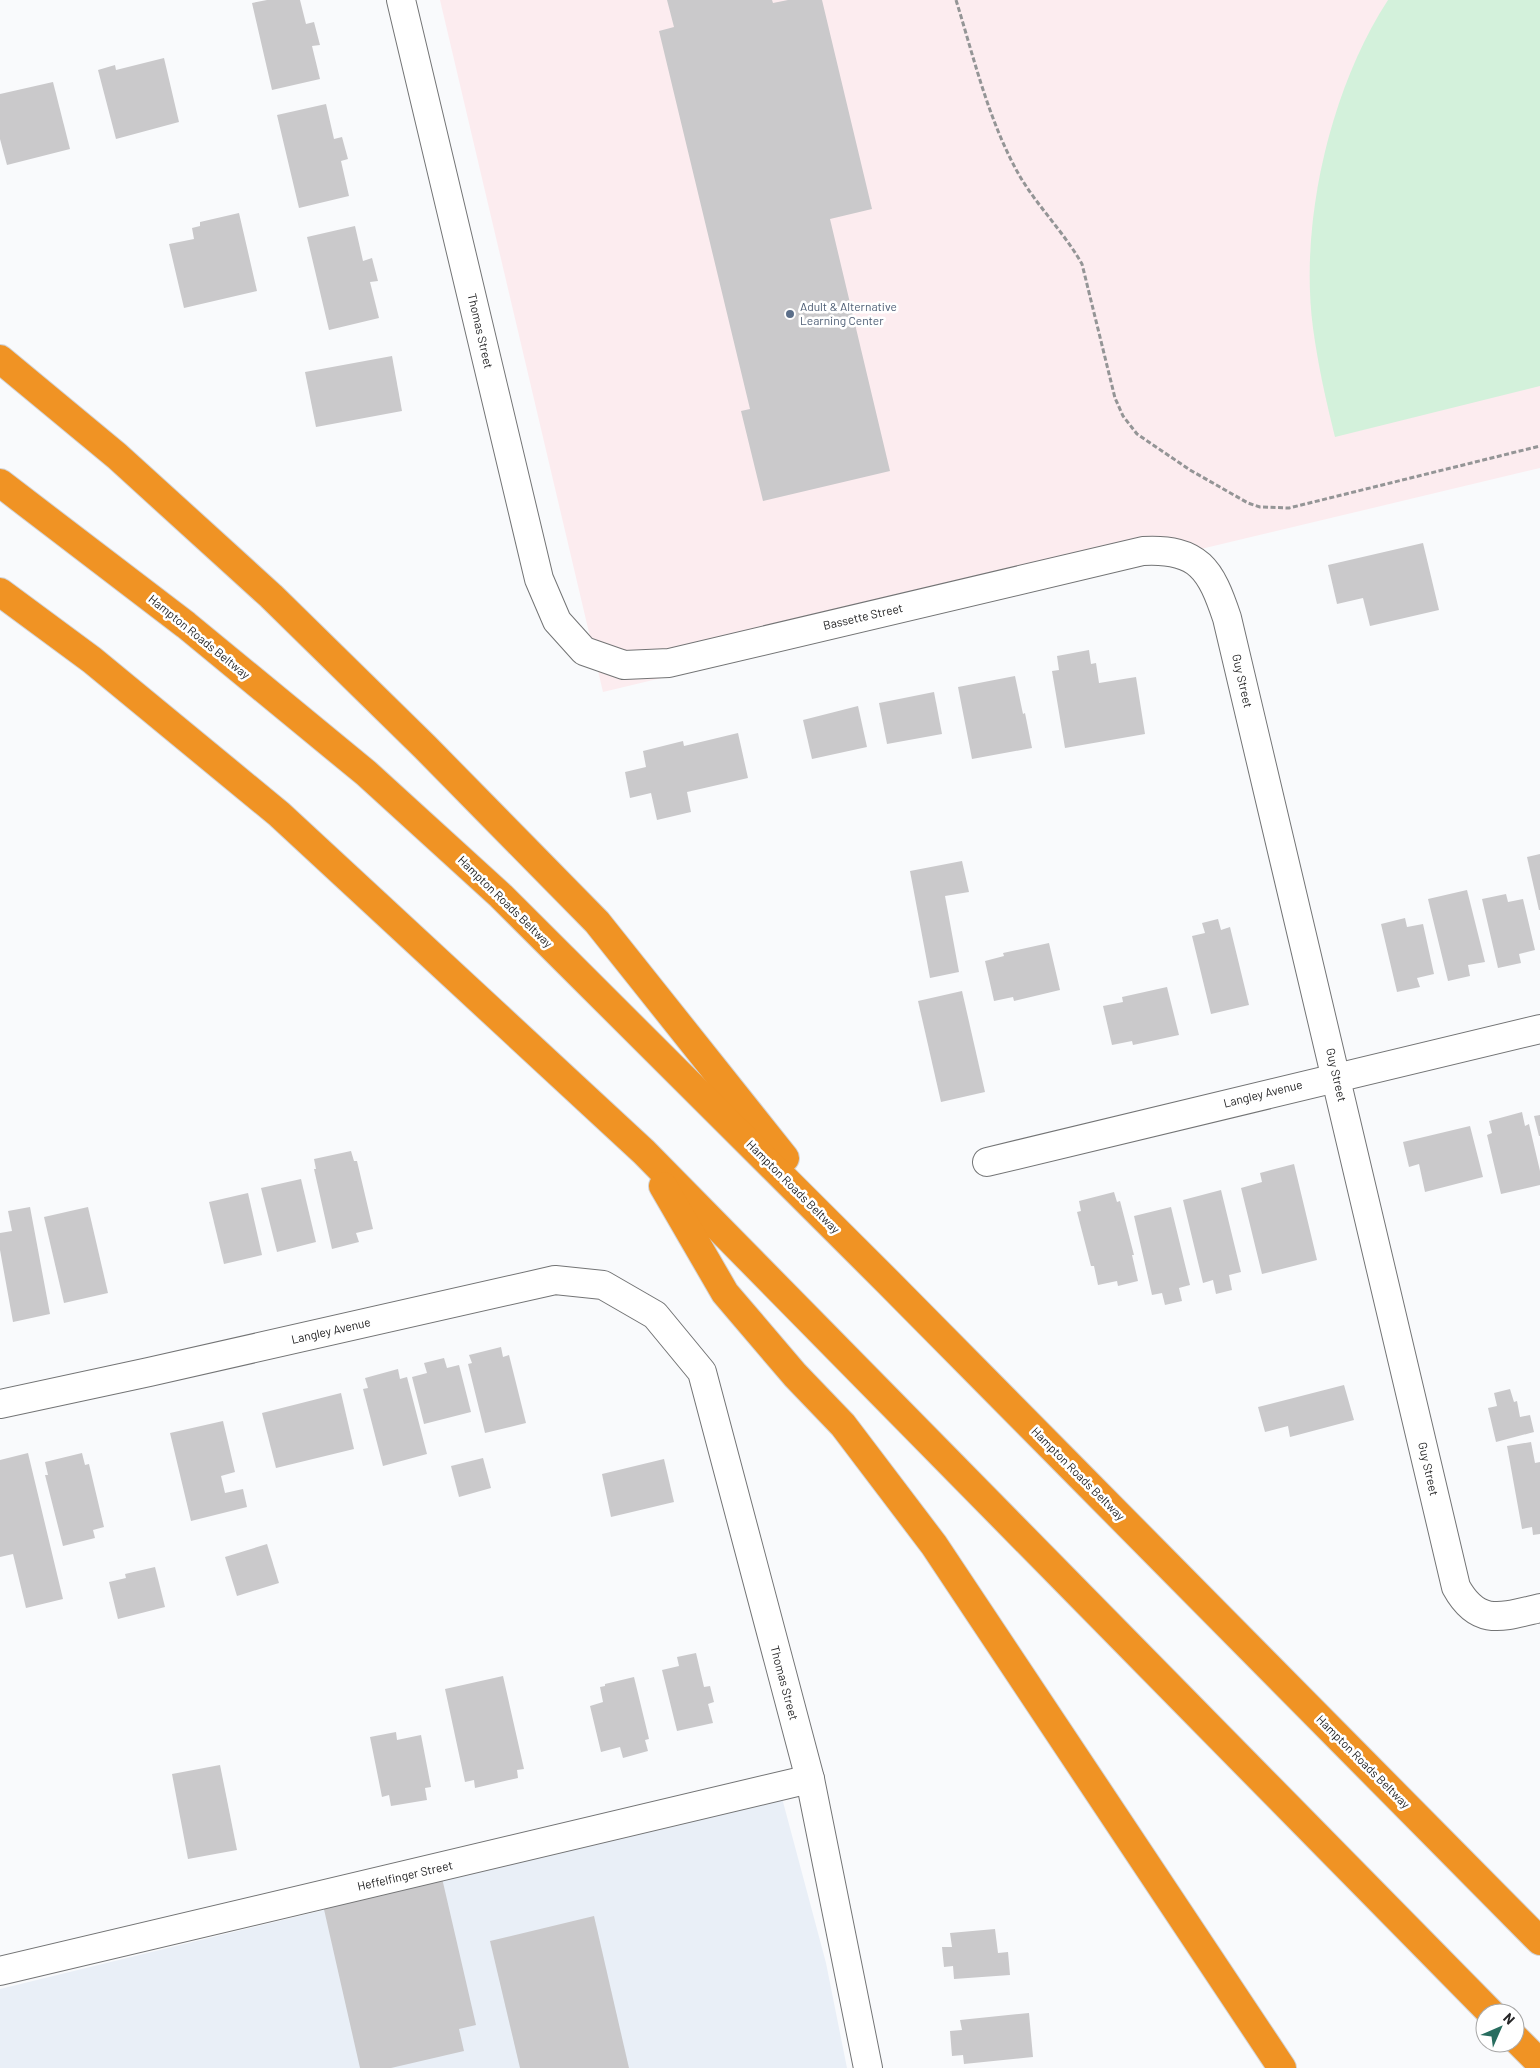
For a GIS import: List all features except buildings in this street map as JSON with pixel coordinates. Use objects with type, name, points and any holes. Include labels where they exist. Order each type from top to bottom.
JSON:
[{"type":"highway","points":[[0,359],[117,456],[271,596],[425,747],[597,922],[867,1261]]},
{"type":"highway","name":"Hampton Roads Beltway","points":[[0,483],[186,625],[366,773],[501,896],[867,1261],[1540,1941]]},
{"type":"highway","points":[[0,592],[92,660],[280,814],[644,1152],[1480,2003]]},
{"type":"highway","points":[[644,1152],[725,1293],[795,1374],[843,1425],[934,1545],[1282,2068]]},
{"type":"highway","points":[[1525,2048],[1540,2063]]},
{"type":"street","name":"Thomas Street","points":[[401,0],[539,580],[556,621],[584,651]]},
{"type":"street","name":"Guy Street","points":[[1143,551],[1158,550],[1176,553],[1188,557],[1201,565],[1218,589],[1228,618],[1456,1587],[1464,1602],[1477,1612],[1489,1616],[1507,1615],[1540,1608]]},
{"type":"street","name":"Bassette Street","points":[[584,651],[624,665],[670,663],[1143,551]]},
{"type":"street","name":"Langley Avenue","points":[[987,1162],[1540,1029]]},
{"type":"street","name":"Langley Avenue","points":[[0,1404],[554,1280],[603,1285],[655,1315]]},
{"type":"street","name":"Thomas Street","points":[[655,1315],[702,1372],[810,1779],[868,2068]]},
{"type":"street","name":"Heffelfinger Street","points":[[0,1971],[810,1779]]},
{"type":"path","points":[[956,0],[999,135],[1019,174],[1073,248],[1082,264],[1115,398],[1123,416],[1137,434],[1229,494],[1260,507],[1271,508],[1289,508],[1540,446]]},
{"type":"shaded area","points":[[440,0],[1540,0],[1540,468],[603,692]]},
{"type":"shaded area","points":[[782,1798],[826,1963],[847,2068],[0,2068],[0,1989]]},
{"type":"green space","points":[[1388,0],[1540,0],[1540,386],[1335,437],[1322,383],[1313,328],[1310,287],[1315,202],[1335,115],[1350,74],[1368,35]]},
{"type":"place","name":"Adult & Alternative Learning Center","points":[[790,314]]}]
